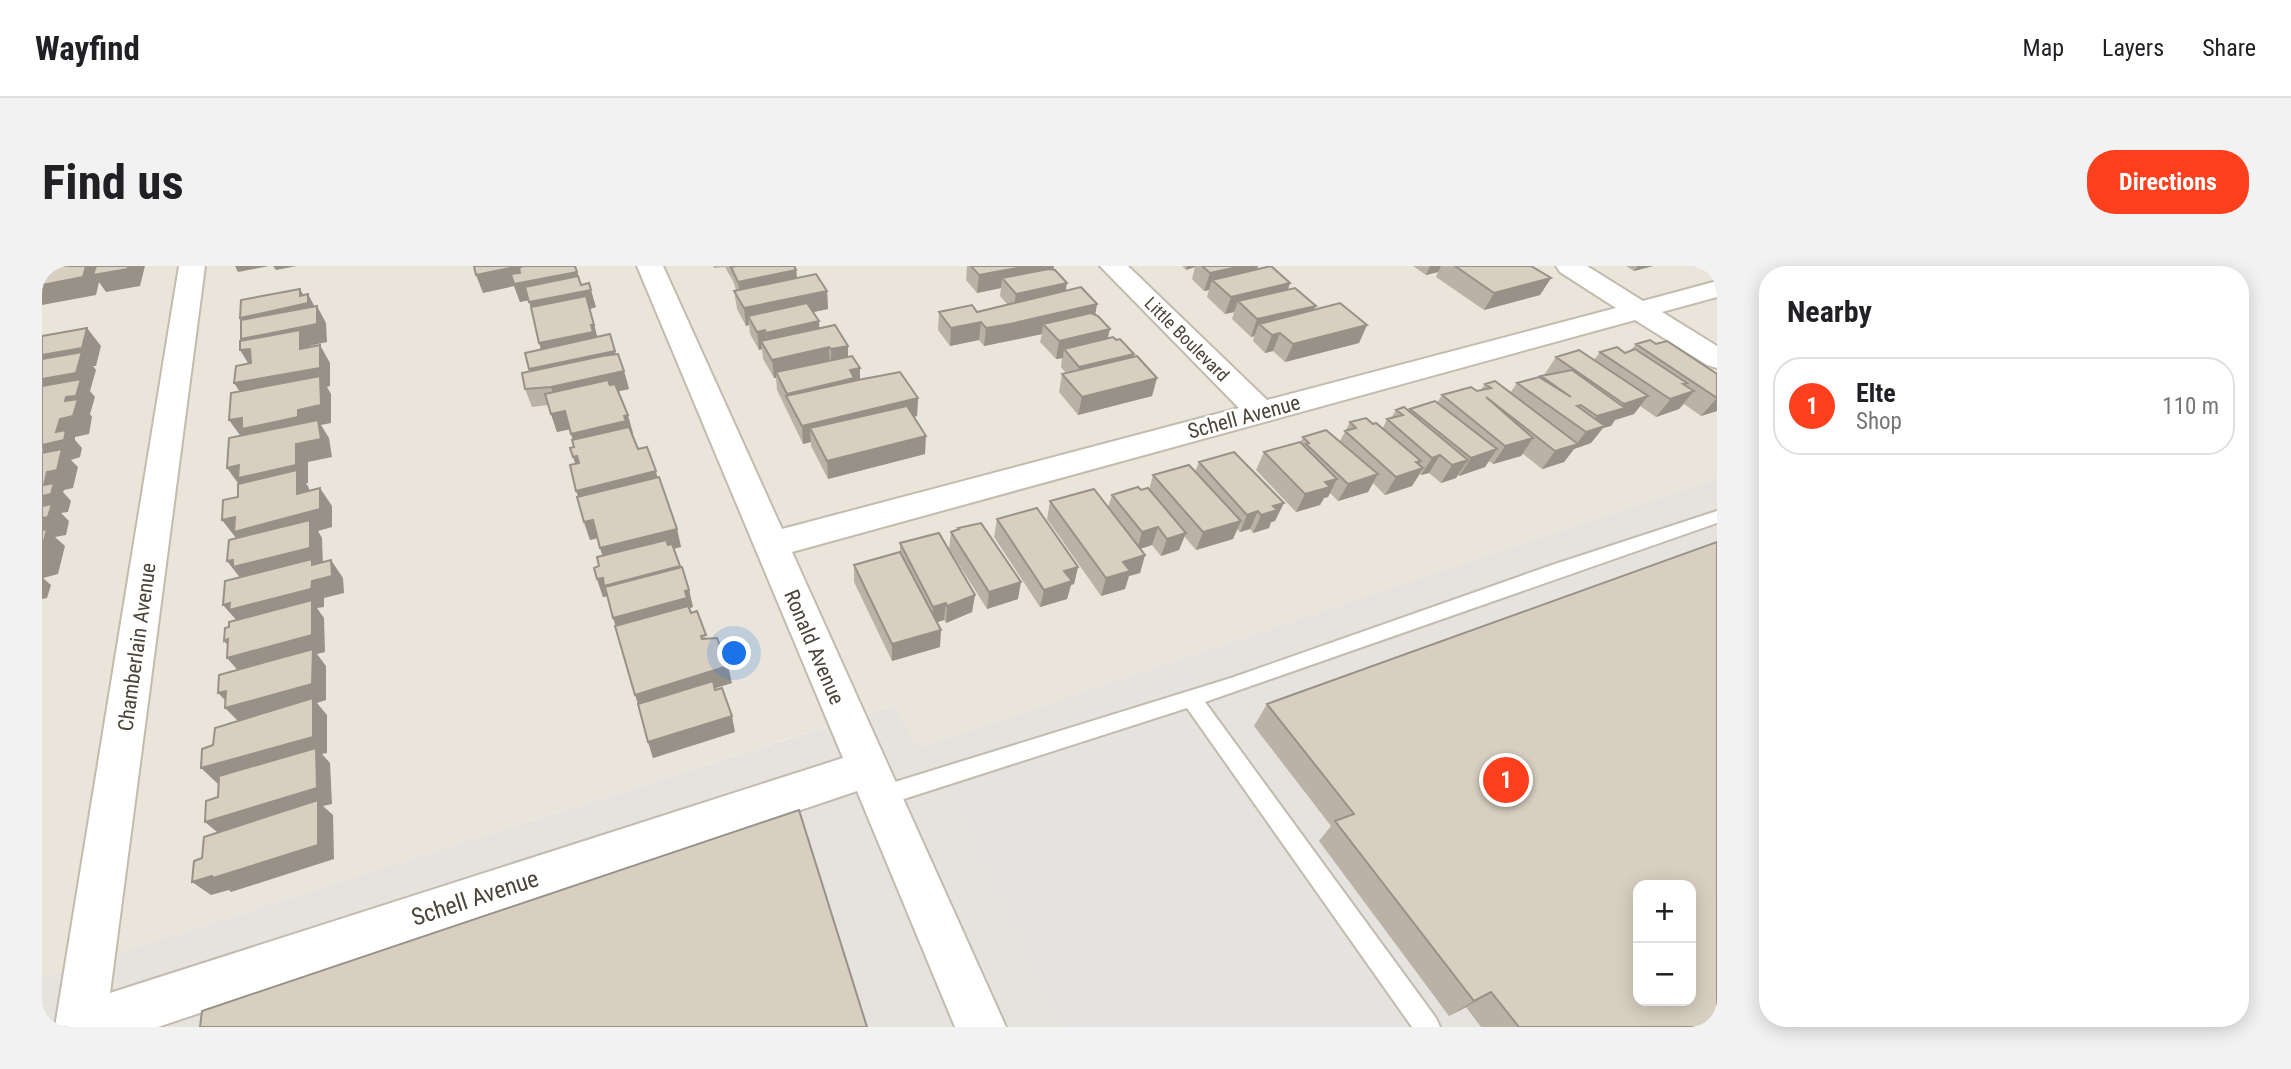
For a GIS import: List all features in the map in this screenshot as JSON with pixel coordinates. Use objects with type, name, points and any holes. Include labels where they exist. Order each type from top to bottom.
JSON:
[{"type":"street","name":"Chamberlain Avenue","points":[[81,1027],[192,266]]},
{"type":"street","name":"Ronald Avenue","points":[[650,266],[981,1027]]},
{"type":"street","name":"Little Boulevard","points":[[1112,266],[1261,412]]},
{"type":"street","points":[[1569,266],[1717,359]]},
{"type":"street","name":"Schell Avenue","points":[[771,544],[1717,289]]},
{"type":"street","name":"Schell Avenue","points":[[81,1027],[874,782]]},
{"type":"lane","points":[[874,782],[1191,698],[1717,517]]},
{"type":"lane","points":[[1191,698],[1427,1027]]},
{"type":"shaded area","points":[[42,266],[1717,266],[1717,478],[917,748],[893,705],[42,977]]},
{"type":"shaded area","points":[[1717,478],[1717,1027],[42,1027],[42,977],[894,705],[917,748]]},
{"type":"shaded area","points":[[1187,669],[1454,1027],[1062,1027],[942,771]]},
{"type":"building","points":[[42,266],[86,266],[83,277],[42,285]]},
{"type":"building","points":[[96,266],[128,266],[128,269],[93,275]]},
{"type":"building","points":[[474,266],[520,266],[476,275]]},
{"type":"building","points":[[575,266],[577,272],[514,284],[511,274],[520,273],[519,268]]},
{"type":"building","points":[[794,266],[796,270],[738,282],[731,267]]},
{"type":"building","points":[[971,266],[1027,266],[979,275]]},
{"type":"building","points":[[1202,266],[1242,266],[1210,273]]},
{"type":"building","points":[[1271,266],[1290,283],[1231,297],[1212,280]]},
{"type":"building","points":[[1455,266],[1531,266],[1551,278],[1494,293]]},
{"type":"building","points":[[1055,270],[1067,283],[1016,294],[1002,278]]},
{"type":"building","points":[[816,274],[827,291],[744,308],[734,291]]},
{"type":"building","points":[[578,276],[581,285],[589,283],[591,290],[529,302],[525,287]]},
{"type":"building","points":[[1081,287],[1097,304],[1010,324],[986,328],[981,322],[951,328],[939,312],[972,305],[977,312]]},
{"type":"building","points":[[1295,288],[1316,306],[1257,319],[1238,301]]},
{"type":"building","points":[[300,289],[300,296],[308,294],[308,303],[240,318],[241,300]]},
{"type":"building","points":[[586,296],[594,325],[591,325],[593,332],[539,343],[531,307]]},
{"type":"building","points":[[807,303],[819,321],[766,333],[765,330],[757,332],[748,316]]},
{"type":"building","points":[[1340,303],[1367,325],[1293,344],[1280,333],[1272,335],[1259,324]]},
{"type":"building","points":[[317,306],[317,324],[241,339],[241,320]]},
{"type":"building","points":[[1091,313],[1098,316],[1110,329],[1059,341],[1043,324]]},
{"type":"building","points":[[835,325],[848,346],[831,349],[829,347],[772,360],[761,341]]},
{"type":"building","points":[[87,328],[82,348],[42,355],[42,336]]},
{"type":"building","points":[[300,330],[300,349],[320,345],[320,368],[234,383],[236,366],[251,363],[250,349],[240,350],[240,341]]},
{"type":"building","points":[[610,334],[615,351],[529,369],[525,353]]},
{"type":"building","points":[[1113,337],[1120,339],[1134,354],[1079,367],[1064,349]]},
{"type":"building","points":[[1650,340],[1656,344],[1667,341],[1717,374],[1717,398],[1636,344]]},
{"type":"building","points":[[1617,347],[1625,353],[1635,349],[1687,383],[1683,384],[1694,391],[1670,399],[1600,352]]},
{"type":"building","points":[[1579,350],[1648,396],[1624,404],[1556,357]]},
{"type":"building","points":[[82,352],[76,373],[42,379],[42,359]]},
{"type":"building","points":[[618,354],[624,371],[551,387],[525,389],[522,373]]},
{"type":"building","points":[[852,356],[860,368],[850,370],[854,378],[787,394],[776,372]]},
{"type":"building","points":[[1137,356],[1157,378],[1082,397],[1062,374]]},
{"type":"building","points":[[1572,370],[1625,408],[1597,416],[1581,405],[1577,406],[1605,426],[1586,432],[1517,383],[1539,377],[1571,397],[1541,376]]},
{"type":"building","points":[[900,372],[918,398],[802,426],[786,396],[858,380]]},
{"type":"building","points":[[320,376],[321,405],[298,410],[298,417],[242,429],[242,418],[229,420],[231,393]]},
{"type":"building","points":[[81,379],[76,396],[66,397],[65,401],[78,399],[73,416],[60,419],[56,432],[66,430],[64,440],[42,445],[42,386]]},
{"type":"building","points":[[608,380],[610,385],[615,384],[628,415],[624,416],[626,421],[571,434],[565,411],[551,414],[545,394]]},
{"type":"building","points":[[1495,381],[1578,444],[1555,451],[1486,397],[1533,438],[1505,446],[1442,395],[1471,387],[1477,391],[1491,388],[1485,384]]},
{"type":"building","points":[[1435,401],[1497,449],[1471,458],[1410,409]]},
{"type":"building","points":[[907,406],[926,436],[827,461],[810,428]]},
{"type":"building","points":[[1404,407],[1468,460],[1452,465],[1440,455],[1432,458],[1387,419],[1403,415],[1396,410]]},
{"type":"building","points":[[1366,418],[1373,424],[1376,423],[1421,461],[1416,462],[1423,468],[1396,477],[1345,431],[1356,428],[1350,422]]},
{"type":"building","points":[[318,420],[321,439],[296,444],[296,465],[238,478],[239,465],[227,468],[229,438]]},
{"type":"building","points":[[629,427],[638,449],[647,447],[656,471],[576,491],[570,465],[579,463],[570,448],[574,447],[572,440]]},
{"type":"building","points":[[1326,430],[1378,474],[1348,484],[1306,444],[1309,443],[1303,437]]},
{"type":"building","points":[[1300,442],[1337,479],[1325,482],[1330,487],[1305,494],[1264,452]]},
{"type":"building","points":[[62,449],[57,470],[47,472],[44,485],[54,483],[51,494],[42,496],[42,453]]},
{"type":"building","points":[[1234,452],[1284,503],[1273,506],[1277,510],[1261,515],[1258,511],[1247,515],[1199,462]]},
{"type":"building","points":[[1189,465],[1241,521],[1203,532],[1153,475]]},
{"type":"building","points":[[297,470],[297,494],[320,488],[320,509],[234,532],[235,517],[222,520],[223,500],[238,497],[238,484]]},
{"type":"building","points":[[659,477],[677,529],[600,548],[593,520],[584,522],[577,497]]},
{"type":"building","points":[[1138,487],[1141,490],[1148,488],[1186,533],[1167,539],[1158,527],[1142,532],[1112,495]]},
{"type":"building","points":[[1094,489],[1145,555],[1123,562],[1130,571],[1106,578],[1050,501]]},
{"type":"building","points":[[52,504],[48,517],[42,518],[42,506]]},
{"type":"building","points":[[1037,508],[1078,567],[1064,571],[1072,581],[1044,590],[997,519]]},
{"type":"building","points":[[310,520],[310,548],[233,567],[233,560],[227,561],[229,540]]},
{"type":"building","points":[[981,523],[1021,582],[989,592],[951,532]]},
{"type":"building","points":[[47,529],[42,549],[42,530]]},
{"type":"building","points":[[939,533],[975,595],[947,606],[946,603],[933,607],[900,543]]},
{"type":"building","points":[[666,540],[668,545],[672,544],[680,566],[604,586],[603,578],[597,579],[594,568],[599,566],[597,557]]},
{"type":"building","points":[[1717,542],[1717,1027],[1519,1027],[1491,992],[1474,1001],[1335,821],[1354,814],[1267,704]]},
{"type":"building","points":[[900,552],[941,630],[892,644],[854,565]]},
{"type":"building","points":[[312,559],[312,565],[331,560],[332,576],[312,581],[311,589],[229,610],[230,603],[223,605],[225,581]]},
{"type":"building","points":[[682,567],[689,590],[685,591],[687,598],[613,618],[605,587]]},
{"type":"building","points":[[312,600],[312,635],[227,658],[228,639],[224,641],[225,628],[229,627],[229,622]]},
{"type":"building","points":[[688,606],[691,613],[697,611],[706,635],[701,636],[702,639],[717,638],[728,666],[635,695],[615,626]]},
{"type":"building","points":[[313,649],[312,684],[225,708],[226,691],[218,693],[219,675]]},
{"type":"building","points":[[713,681],[715,690],[722,688],[732,716],[648,742],[638,704]]},
{"type":"building","points":[[313,698],[313,737],[201,768],[202,749],[213,745],[215,728]]},
{"type":"building","points":[[316,748],[317,788],[205,822],[206,801],[218,797],[219,776]]},
{"type":"building","points":[[318,800],[318,845],[192,882],[194,861],[202,858],[204,837]]},
{"type":"building","points":[[799,810],[867,1027],[200,1027],[202,1011]]},
{"type":"place","name":"Elte","points":[[1506,780]]}]
